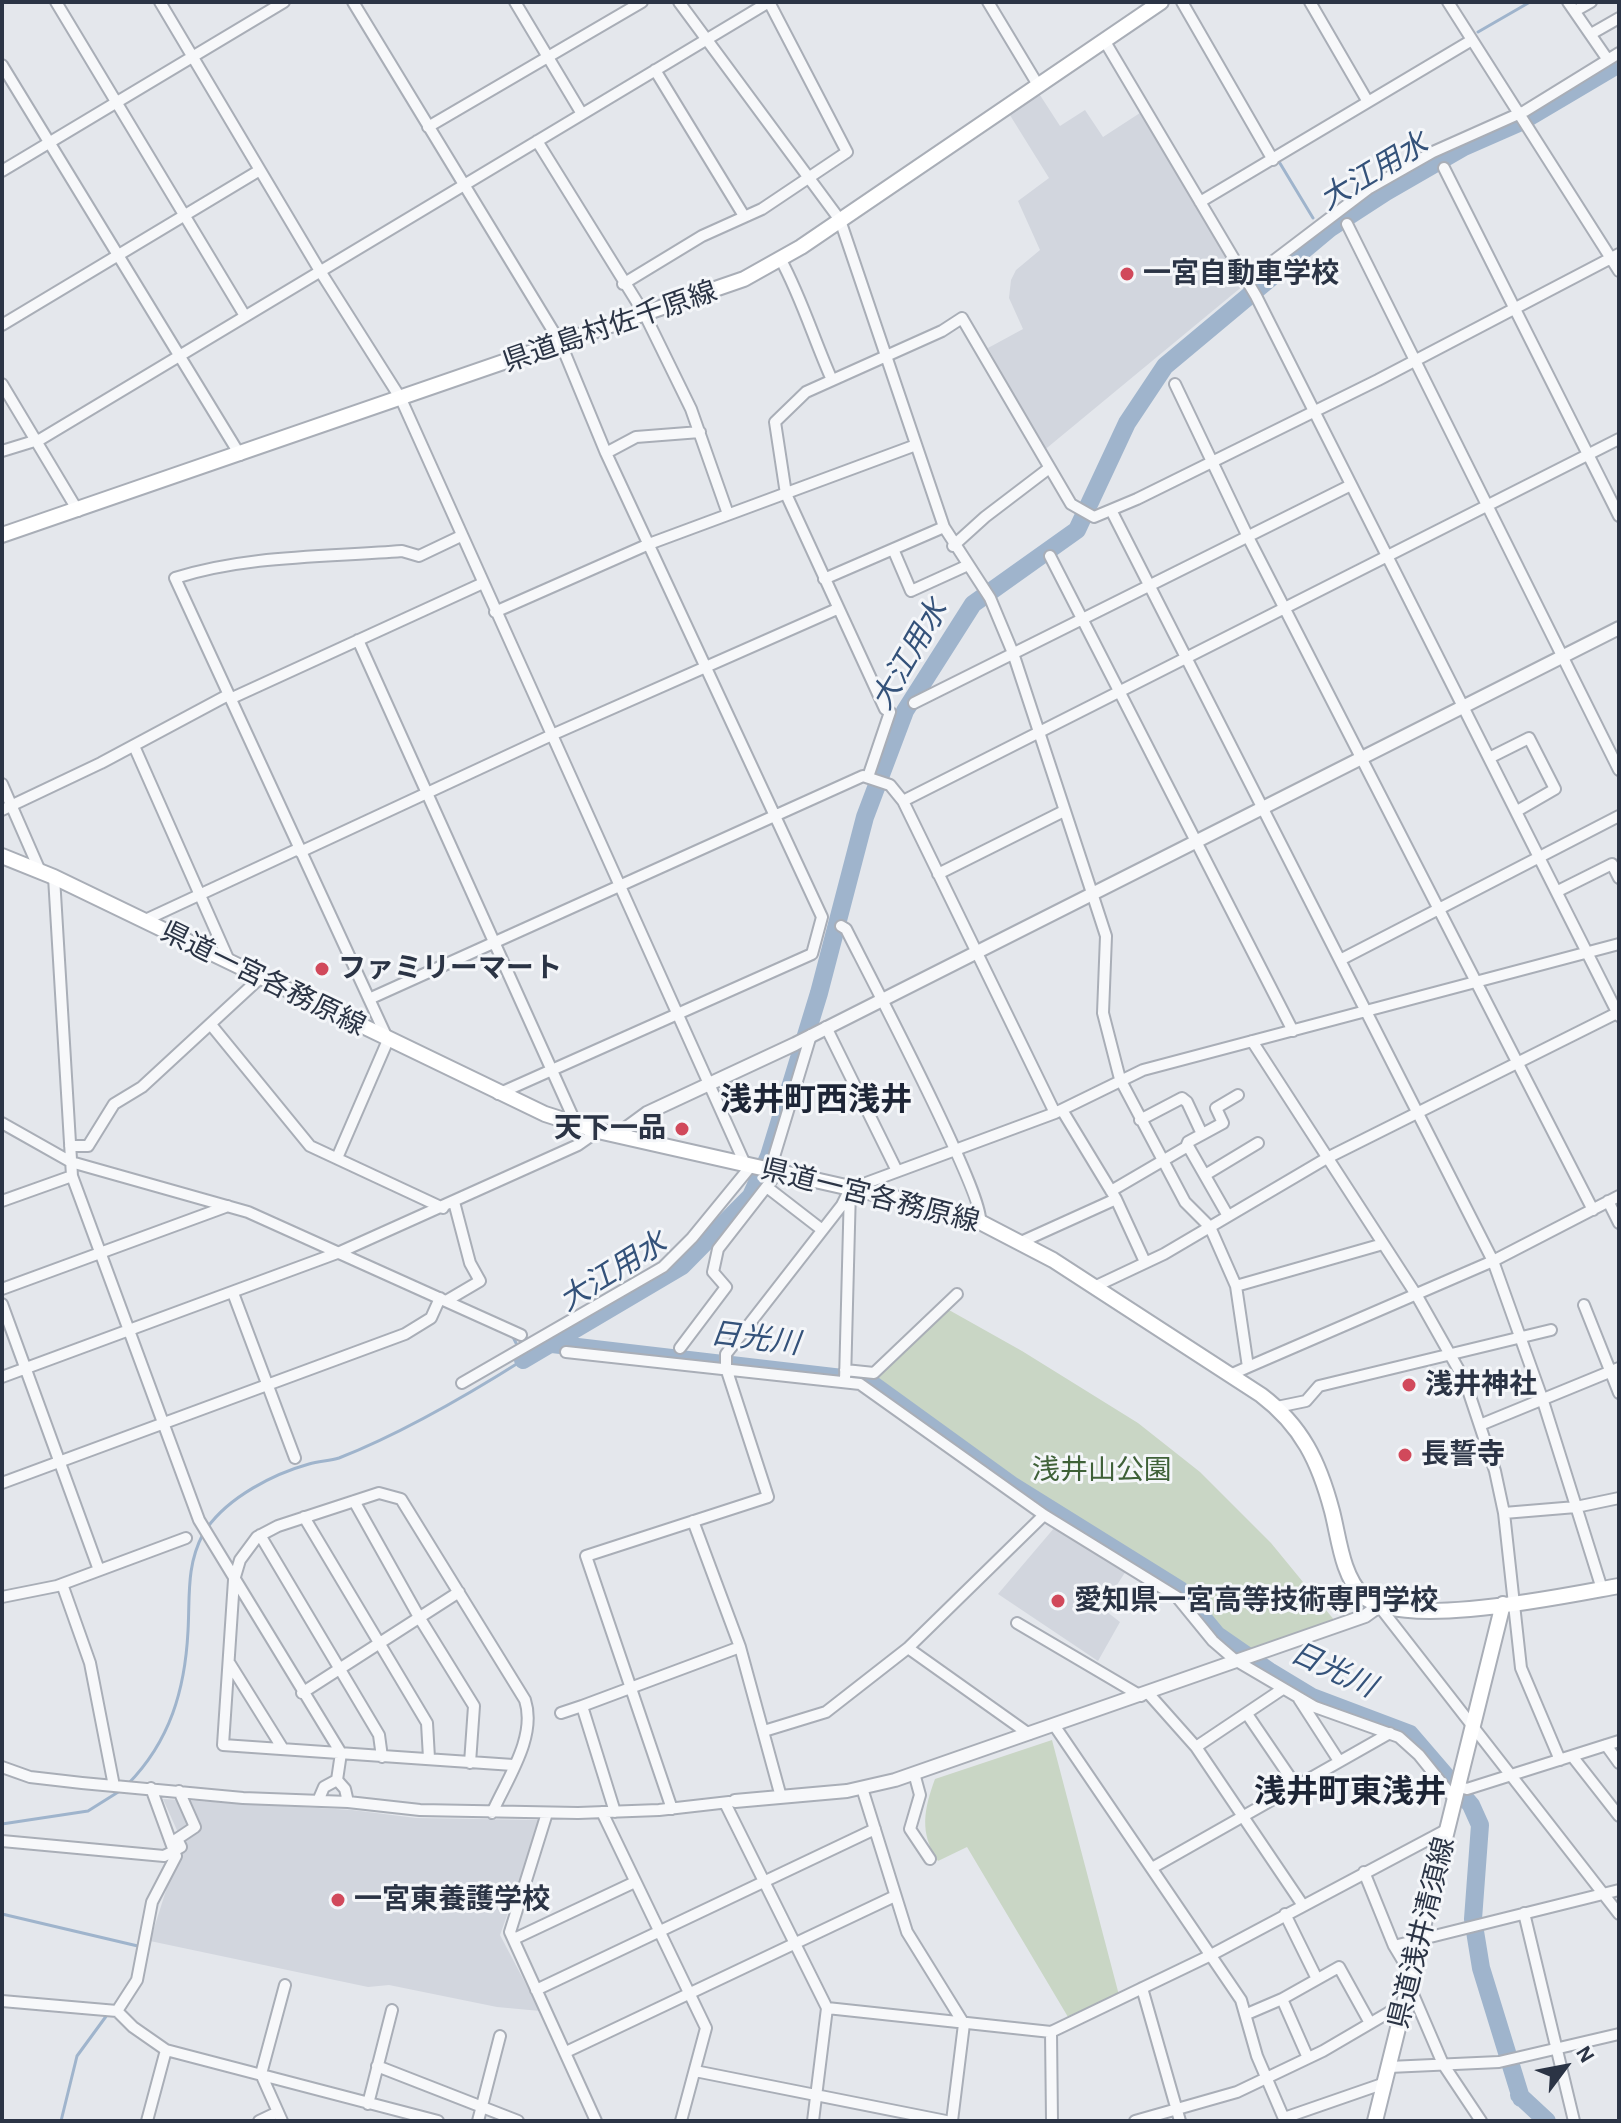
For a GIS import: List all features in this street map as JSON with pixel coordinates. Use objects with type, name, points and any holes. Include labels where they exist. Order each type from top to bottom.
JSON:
[{"type":"main road","name":"県道島村佐千原線","points":[[2,535],[744,279],[781,260],[1161,2]]},
{"type":"main road","name":"県道一宮各務原線","points":[[2,856],[47,874],[498,1094],[577,1126],[930,1206],[980,1222],[1021,1242],[1277,1407],[1302,1434],[1319,1466],[1351,1578],[1364,1596],[1379,1606]]},
{"type":"main road","points":[[1379,1606],[1439,1611],[1619,1586]]},
{"type":"main road","name":"県道浅井清須線","points":[[1375,2121],[1508,1603]]},
{"type":"street","points":[[56,2],[245,316]]},
{"type":"street","points":[[160,2],[320,271],[401,399],[481,584],[554,734],[750,1165],[692,1238],[663,1267],[462,1383]]},
{"type":"street","points":[[2,171],[284,2]]},
{"type":"street","points":[[353,2],[561,344],[606,453],[822,917],[812,954],[498,1094]]},
{"type":"street","points":[[515,2],[582,114]]},
{"type":"street","points":[[428,127],[642,2]]},
{"type":"street","points":[[679,2],[840,220],[944,527],[953,546],[990,598],[1013,653],[1092,893],[1106,936],[1103,1013],[1120,1079],[1185,1202],[1210,1227],[1236,1286],[1248,1367]]},
{"type":"street","points":[[2,451],[37,440],[769,2],[847,152],[809,178],[744,216],[702,236],[623,284]]},
{"type":"street","points":[[988,2],[1038,85]]},
{"type":"street","points":[[1182,2],[1273,160]]},
{"type":"street","points":[[1310,2],[1368,102]]},
{"type":"street","points":[[1448,2],[1615,256],[1619,271]]},
{"type":"street","points":[[1591,2],[1572,7],[1608,60]]},
{"type":"street","points":[[1591,34],[1619,18]]},
{"type":"street","points":[[1094,1287],[1210,1227],[1327,1158],[1618,1014],[1589,951],[1251,288],[1104,40]]},
{"type":"street","points":[[1200,202],[1472,40]]},
{"type":"street","points":[[1251,288],[1368,189],[1433,152],[1524,119],[1619,53]]},
{"type":"street","points":[[2,65],[240,455]]},
{"type":"street","points":[[655,70],[744,216]]},
{"type":"street","points":[[537,141],[645,315],[700,432],[728,514]]},
{"type":"street","points":[[1444,168],[1619,516]]},
{"type":"street","points":[[2,325],[260,170]]},
{"type":"street","points":[[1347,224],[1619,770]]},
{"type":"street","points":[[868,778],[890,712],[885,709],[837,609],[786,494],[775,422],[806,392],[942,331],[962,318],[1048,469],[1078,509],[1091,517],[1314,411],[1615,256]]},
{"type":"street","points":[[781,260],[806,311],[813,338],[832,380]]},
{"type":"street","points":[[2,384],[78,511]]},
{"type":"street","points":[[1175,384],[1248,537],[1593,1210]]},
{"type":"street","points":[[606,453],[636,437],[700,432]]},
{"type":"street","points":[[903,801],[1619,439]]},
{"type":"street","points":[[495,612],[649,544],[916,445]]},
{"type":"street","points":[[953,546],[1048,469]]},
{"type":"street","points":[[914,703],[1351,485]]},
{"type":"street","points":[[1111,510],[1493,1261],[1542,1398],[1602,1589]]},
{"type":"street","points":[[824,579],[944,527]]},
{"type":"street","points":[[337,1158],[388,1040],[175,578],[202,569],[255,562],[402,551],[419,556],[461,536]]},
{"type":"street","points":[[893,549],[911,591],[966,566]]},
{"type":"street","points":[[1050,556],[1194,843],[1293,1031]]},
{"type":"street","points":[[7,808],[230,697],[481,584]]},
{"type":"street","points":[[143,921],[837,609]]},
{"type":"street","points":[[617,1135],[647,1113],[795,1044],[1619,628]]},
{"type":"street","points":[[358,640],[577,1126]]},
{"type":"street","points":[[1489,758],[1529,738],[1555,789],[1517,811]]},
{"type":"street","points":[[134,746],[230,963]]},
{"type":"street","points":[[369,999],[774,819],[854,778],[882,781],[903,801],[1058,1112],[1113,1195],[1145,1262]]},
{"type":"street","points":[[2,784],[7,808],[47,874],[72,1176],[201,1524],[341,1753],[337,1780]]},
{"type":"street","points":[[938,874],[1064,811]]},
{"type":"street","points":[[1340,960],[1619,816]]},
{"type":"street","points":[[1558,891],[1612,864],[1619,878]]},
{"type":"street","points":[[841,926],[846,929],[882,999],[954,1150],[981,1208],[980,1222]]},
{"type":"street","points":[[672,1809],[586,1556],[768,1497],[726,1368],[730,1348],[842,1205],[850,1189],[1058,1112],[1120,1079],[1164,1063],[1366,1013],[1619,944]]},
{"type":"street","points":[[70,1146],[88,1146],[114,1104],[142,1087],[212,1026],[259,979]]},
{"type":"street","points":[[212,1026],[310,1146],[443,1208]]},
{"type":"street","points":[[826,1027],[897,1171]]},
{"type":"street","points":[[680,1348],[726,1287],[713,1272],[718,1249],[768,1188],[811,1035]]},
{"type":"street","points":[[1252,1041],[1417,1296],[1465,1381],[1504,1513],[1508,1603],[1521,1668],[1560,1760]]},
{"type":"street","points":[[1021,1242],[1113,1195],[1162,1159],[1223,1123],[1216,1108],[1238,1095]]},
{"type":"street","points":[[1140,1120],[1182,1098],[1187,1102],[1202,1134]]},
{"type":"street","points":[[2,1124],[71,1162],[229,1205],[521,1335]]},
{"type":"street","points":[[2,1377],[340,1252],[578,1145],[598,1131]]},
{"type":"street","points":[[1205,1175],[1258,1143]]},
{"type":"street","points":[[1186,1147],[1228,1216]]},
{"type":"street","points":[[2,1201],[72,1176]]},
{"type":"street","points":[[768,1188],[821,1229]]},
{"type":"street","points":[[845,1376],[850,1189]]},
{"type":"street","points":[[1230,1375],[1417,1296],[1619,1196]]},
{"type":"street","points":[[1608,1201],[1619,1223]]},
{"type":"street","points":[[2,1483],[405,1334],[431,1318],[443,1299],[480,1281],[470,1263],[454,1202]]},
{"type":"street","points":[[2,1289],[229,1205]]},
{"type":"street","points":[[1236,1286],[1383,1244]]},
{"type":"street","points":[[233,1293],[295,1458]]},
{"type":"street","points":[[566,1352],[726,1368],[845,1376],[874,1373],[957,1294]]},
{"type":"street","points":[[2,1304],[99,1570]]},
{"type":"street","points":[[1584,1305],[1608,1372],[1619,1393]]},
{"type":"street","points":[[1277,1407],[1306,1401],[1319,1386],[1551,1330]]},
{"type":"street","points":[[1480,1425],[1619,1368]]},
{"type":"street","points":[[845,1376],[1044,1515],[1177,1597],[1213,1641],[1281,1690],[1390,1733],[1419,1755],[1457,1796],[1467,1789],[1619,1741]]},
{"type":"street","points":[[492,1813],[529,1730],[525,1700],[401,1499],[379,1493],[260,1535],[240,1560],[234,1580],[223,1745],[513,1765]]},
{"type":"street","points":[[1504,1513],[1576,1507],[1619,1498]]},
{"type":"street","points":[[354,1501],[419,1617],[474,1706],[470,1763]]},
{"type":"street","points":[[764,1731],[826,1712],[908,1648],[1044,1515]]},
{"type":"street","points":[[304,1517],[427,1723],[429,1758]]},
{"type":"street","points":[[693,1521],[740,1647],[781,1797]]},
{"type":"street","points":[[260,1535],[379,1735],[382,1757]]},
{"type":"street","points":[[2,1597],[62,1584],[186,1538]]},
{"type":"street","points":[[62,1584],[90,1663],[116,1786]]},
{"type":"street","points":[[302,1693],[459,1592]]},
{"type":"street","points":[[3,1768],[30,1777],[116,1786],[492,1813],[672,1809],[862,1788],[1144,1694],[1365,1616],[1379,1606],[1619,1914]]},
{"type":"street","points":[[1017,1623],[1144,1694],[1196,1747],[1302,1904]]},
{"type":"street","points":[[561,1713],[740,1647]]},
{"type":"street","points":[[908,1648],[1029,1734]]},
{"type":"street","points":[[229,1662],[283,1749]]},
{"type":"street","points":[[1196,1747],[1281,1690]]},
{"type":"street","points":[[1299,1699],[1339,1761]]},
{"type":"street","points":[[582,1706],[615,1812]]},
{"type":"street","points":[[1247,1714],[1296,1786]]},
{"type":"street","points":[[1054,1725],[1211,1955],[1247,2014],[1257,2056],[1284,2120],[1385,2083]]},
{"type":"street","points":[[1152,1868],[1390,1733]]},
{"type":"street","points":[[1606,1745],[1619,1763]]},
{"type":"street","points":[[1572,1756],[1619,1816]]},
{"type":"street","points":[[914,1773],[920,1795],[910,1829],[930,1859]]},
{"type":"street","points":[[318,1801],[324,1787],[337,1780]]},
{"type":"street","points":[[337,1780],[345,1789],[348,1802]]},
{"type":"street","points":[[117,2011],[137,1980],[152,1902],[176,1856],[151,1788]]},
{"type":"street","points":[[862,1788],[907,1932],[964,2024],[952,2121]]},
{"type":"street","points":[[2,1841],[164,1856],[181,1847],[177,1839],[195,1827],[179,1791]]},
{"type":"street","points":[[730,1802],[827,2008],[813,2121]]},
{"type":"street","points":[[602,1812],[706,2028],[681,2121]]},
{"type":"street","points":[[547,1813],[510,1932],[596,2121]]},
{"type":"street","points":[[536,1990],[875,1829]]},
{"type":"street","points":[[827,2008],[1051,2032],[1211,1955],[1448,1829]]},
{"type":"street","points":[[1364,1872],[1443,2064],[1481,2121]]},
{"type":"street","points":[[514,1939],[635,1882]]},
{"type":"street","points":[[1394,1946],[1619,1890]]},
{"type":"street","points":[[566,2052],[895,1896]]},
{"type":"street","points":[[1524,1913],[1574,2121]]},
{"type":"street","points":[[1285,1914],[1317,1979]]},
{"type":"street","points":[[1247,2014],[1282,1999],[1339,1967],[1370,2023]]},
{"type":"street","points":[[259,2121],[280,2116],[261,2074],[285,1985]]},
{"type":"street","points":[[1142,1988],[1178,2115]]},
{"type":"street","points":[[1282,1999],[1308,2058]]},
{"type":"street","points":[[2,2001],[117,2011],[133,2027],[166,2050],[435,2120]]},
{"type":"street","points":[[1135,2121],[1178,2115],[1237,2092],[1308,2058],[1405,2003]]},
{"type":"street","points":[[368,2104],[392,2010]]},
{"type":"street","points":[[1051,2032],[1052,2121]]},
{"type":"street","points":[[1389,2067],[1499,2062],[1619,2034]]},
{"type":"street","points":[[478,2121],[500,2036]]},
{"type":"street","points":[[147,2121],[166,2050]]},
{"type":"street","points":[[377,2066],[518,2121]]},
{"type":"street","points":[[695,2071],[946,2121]]},
{"type":"shaded area","name":"一宮自動車学校","points":[[1038,92],[1060,126],[1085,110],[1103,137],[1143,111],[1244,285],[1042,452],[988,348],[1023,329],[1009,298],[1011,280],[1016,270],[1040,250],[1018,201],[1049,178],[1008,112]]},
{"type":"shaded area","name":"愛知県一宮高等技術専門学校","points":[[1055,1527],[1126,1571],[1102,1608],[1120,1622],[1098,1661],[998,1594]]},
{"type":"shaded area","name":"一宮東養護学校","points":[[163,1799],[352,1810],[416,1818],[541,1820],[500,1935],[540,2011],[497,2007],[389,1985],[368,1987],[150,1941],[174,1865],[184,1846]]},
{"type":"green space","name":"浅井山公園","points":[[949,1310],[1138,1423],[1200,1472],[1271,1543],[1335,1621],[1252,1650],[1225,1631],[1182,1589],[976,1460],[873,1380]]},
{"type":"green space","points":[[1052,1740],[1120,1999],[1092,2006],[1071,2022],[967,1847],[938,1861],[928,1841],[925,1821],[935,1779]]},
{"type":"waterway","points":[[1478,32],[1530,2]]},
{"type":"waterway","name":"大江用水","points":[[523,1360],[682,1266],[751,1196],[769,1156],[819,993],[865,817],[905,711],[973,604],[1077,530],[1127,423],[1165,366],[1329,229],[1464,147],[1521,122],[1619,64]]},
{"type":"waterway","points":[[1278,160],[1313,218]]},
{"type":"waterway","name":"日光川","points":[[497,1329],[513,1337],[516,1343]]},
{"type":"waterway","name":"日光川","points":[[552,1344],[868,1381],[1013,1486],[1180,1590],[1217,1635],[1269,1671],[1312,1697],[1410,1734],[1471,1805],[1480,1825],[1473,1919],[1481,1968],[1521,2098]]},
{"type":"waterway","points":[[207,1528],[227,1506],[267,1480],[295,1468],[339,1458],[387,1437],[501,1374],[523,1360],[521,1355]]},
{"type":"waterway","points":[[128,1784],[155,1750],[173,1714],[186,1653],[191,1570],[203,1534]]},
{"type":"waterway","points":[[2,1824],[88,1811],[123,1789]]},
{"type":"waterway","points":[[2,1914],[142,1947]]},
{"type":"waterway","points":[[61,2121],[77,2056],[107,2015]]},
{"type":"waterway","name":"日光川","points":[[1519,2095],[1547,2121]]},
{"type":"place","name":"一宮自動車学校","points":[[1127,274]]},
{"type":"place","name":"ファミリーマート","points":[[322,969]]},
{"type":"place","name":"天下一品","points":[[682,1129]]},
{"type":"place","name":"浅井神社","points":[[1409,1385]]},
{"type":"place","name":"長誓寺","points":[[1405,1455]]},
{"type":"place","name":"愛知県一宮高等技術専門学校","points":[[1058,1601]]},
{"type":"place","name":"一宮東養護学校","points":[[338,1900]]},
{"type":"district","name":"浅井町西浅井","points":[[816,1100]]},
{"type":"district","name":"浅井町東浅井","points":[[1350,1792]]}]
